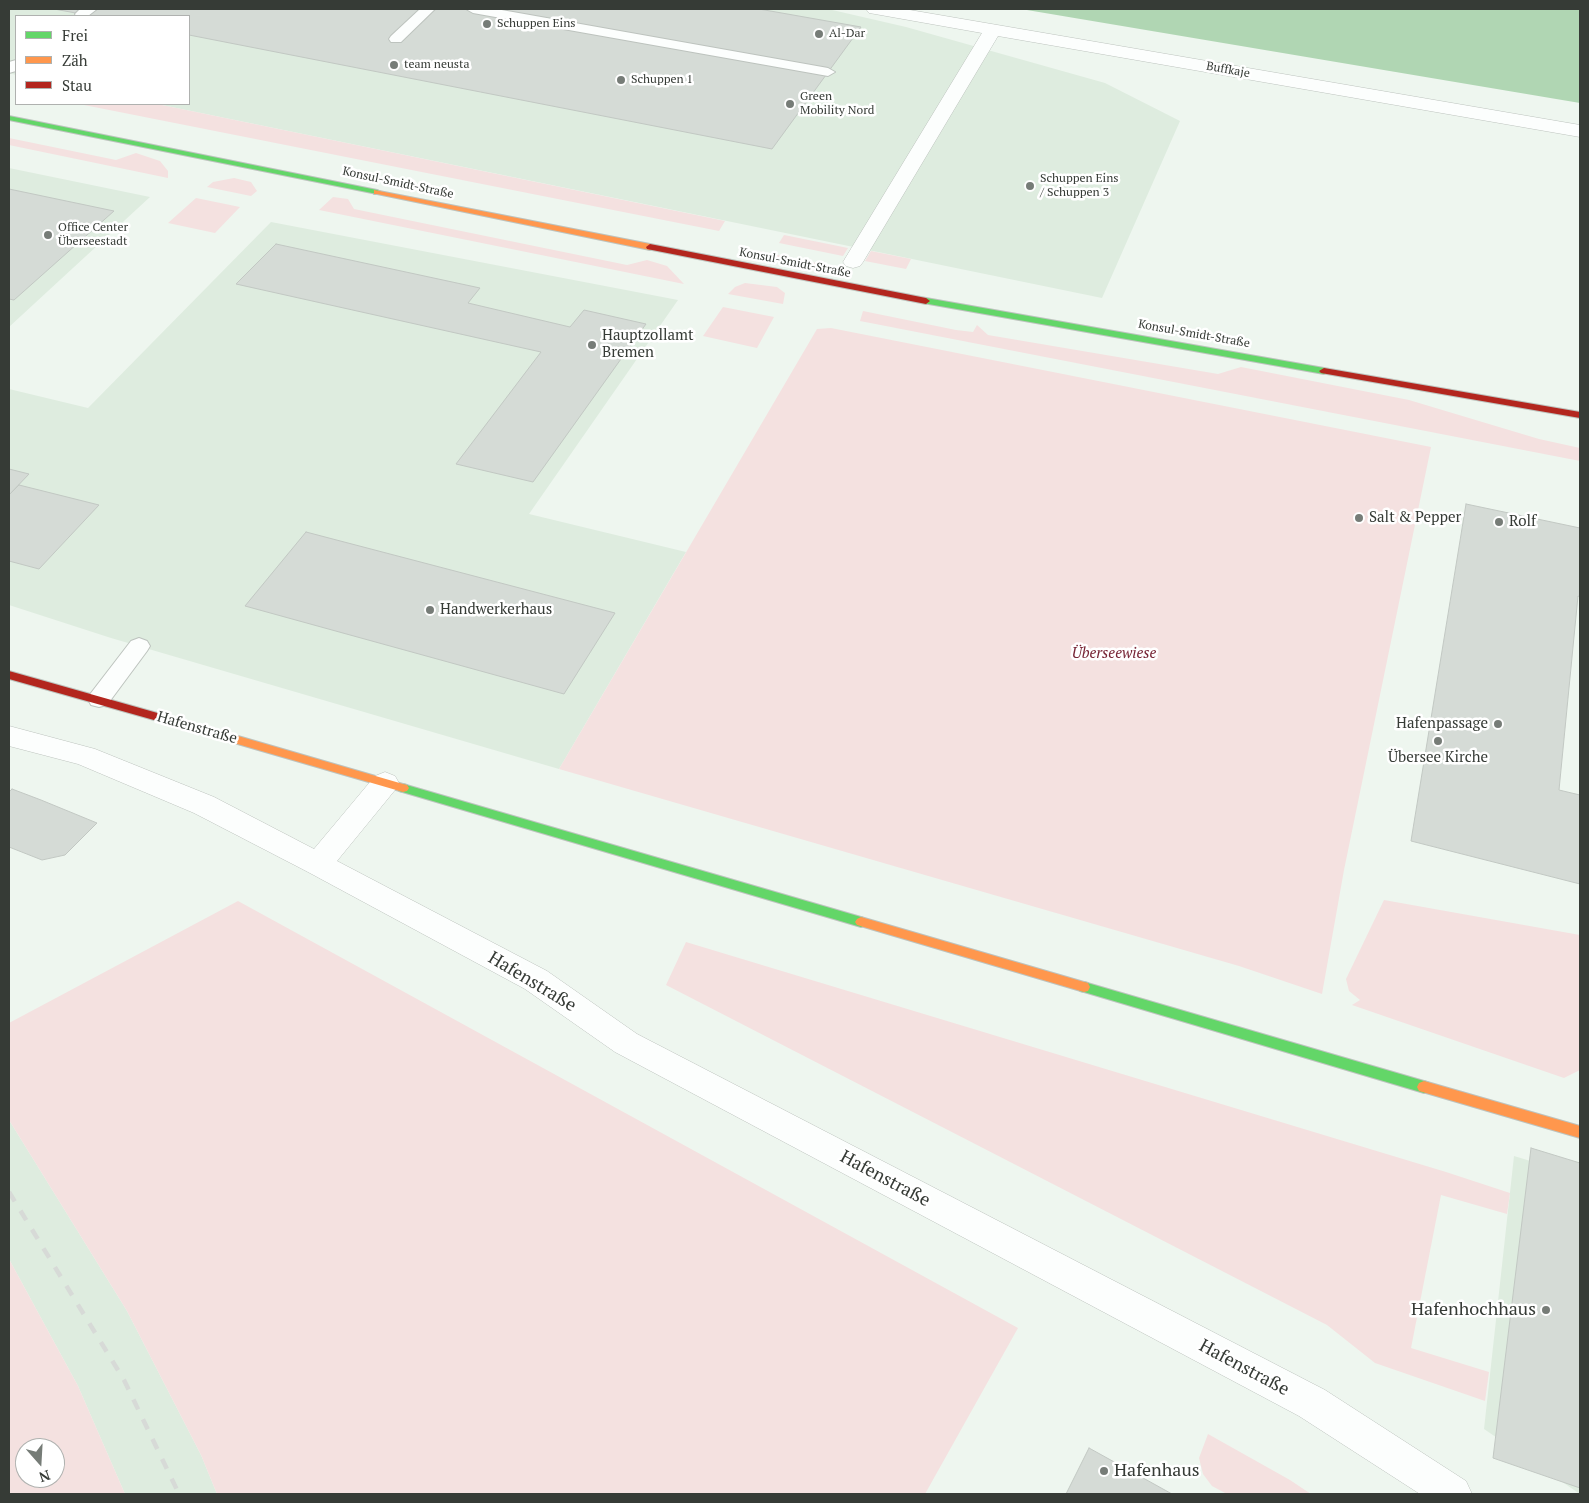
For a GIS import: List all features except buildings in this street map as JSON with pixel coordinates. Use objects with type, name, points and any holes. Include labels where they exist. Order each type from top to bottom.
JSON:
[{"type":"street","name":"Buffkaje","points":[[875,9],[1580,131]]},
{"type":"street","points":[[853,262],[993,29]]},
{"type":"street","name":"Konsul-Smidt-Straße","points":[[9,118],[871,292],[1580,415]]},
{"type":"street","name":"Hafenstraße","points":[[9,675],[98,698],[1580,1132]]},
{"type":"street","name":"Hafenstraße","points":[[9,736],[85,756],[204,805],[318,864],[536,980],[626,1043],[1312,1403],[1453,1494]]},
{"type":"street","points":[[318,864],[385,783]]},
{"type":"lane","points":[[396,39],[428,9]]},
{"type":"lane","points":[[473,9],[828,72]]},
{"type":"lane","points":[[98,698],[139,646]]},
{"type":"shaded area","points":[[9,9],[828,9],[906,27],[1105,83],[1180,121],[1102,298],[162,105],[190,105],[190,15],[15,15],[15,75],[9,73]]},
{"type":"shaded area","points":[[1021,9],[1580,9],[1580,103]]},
{"type":"shaded area","points":[[9,168],[150,197],[9,327]]},
{"type":"shaded area","points":[[271,222],[678,300],[529,514],[686,552],[559,769],[111,638],[9,605],[9,389],[88,408]]},
{"type":"shaded area","points":[[9,1120],[127,1311],[201,1455],[217,1494],[125,1494],[78,1386],[9,1259]]},
{"type":"shaded area","name":"Hafenhochhaus","points":[[1514,1156],[1580,1176],[1580,1494],[1484,1429]]},
{"type":"green space","points":[[84,105],[162,105],[725,221],[719,231]]},
{"type":"green space","points":[[9,138],[116,160],[136,153],[160,161],[168,171],[168,178],[9,145]]},
{"type":"green space","points":[[234,178],[251,182],[257,191],[251,196],[207,187],[213,182]]},
{"type":"green space","points":[[333,197],[348,199],[354,209],[627,265],[647,260],[667,266],[684,284],[319,210]]},
{"type":"green space","points":[[196,198],[240,207],[215,233],[168,223]]},
{"type":"green space","points":[[784,235],[848,248],[843,256],[779,243]]},
{"type":"green space","points":[[758,251],[837,267],[832,274],[764,260]]},
{"type":"green space","points":[[871,251],[911,259],[906,269],[865,261]]},
{"type":"green space","points":[[745,283],[777,287],[785,293],[783,304],[728,294],[735,287]]},
{"type":"green space","points":[[723,307],[774,317],[757,348],[703,336]]},
{"type":"green space","points":[[863,311],[956,330],[973,332],[977,325],[988,335],[1218,374],[1241,367],[1409,400],[1539,439],[1580,448],[1580,461],[860,321]]},
{"type":"green space","name":"Überseewiese","points":[[831,328],[1431,447],[1344,870],[1322,994],[1239,966],[559,769],[817,329]]},
{"type":"green space","points":[[1384,900],[1580,935],[1580,1070],[1564,1078],[1352,1005],[1360,1000],[1349,991],[1346,979]]},
{"type":"green space","points":[[238,901],[1018,1328],[925,1494],[217,1494],[201,1455],[127,1311],[9,1120],[9,1023]]},
{"type":"green space","points":[[686,942],[1510,1193],[1507,1214],[1441,1195],[1411,1348],[1489,1372],[1485,1401],[1375,1363],[1327,1325],[666,985]]},
{"type":"green space","points":[[9,1259],[78,1386],[125,1494],[9,1494]]},
{"type":"green space","points":[[1208,1434],[1290,1480],[1311,1494],[1227,1494],[1212,1486],[1203,1474],[1199,1458]]},
{"type":"railway","points":[[9,1192],[124,1380],[179,1494]]},
{"type":"traffic: fast","points":[[9,118],[377,192]]},
{"type":"traffic: fast","points":[[926,301],[1324,371]]},
{"type":"traffic: fast","points":[[403,788],[861,922]]},
{"type":"traffic: fast","points":[[1084,987],[1424,1087]]},
{"type":"traffic: slow","points":[[377,192],[650,247]]},
{"type":"traffic: slow","points":[[214,733],[403,788]]},
{"type":"traffic: slow","points":[[861,922],[1084,987]]},
{"type":"traffic: slow","points":[[1424,1087],[1580,1132]]},
{"type":"traffic: jam","points":[[650,247],[926,301]]},
{"type":"traffic: jam","points":[[1324,371],[1580,415]]},
{"type":"traffic: jam","points":[[9,675],[214,733]]},
{"type":"place","name":"Schuppen Eins","points":[[487,24]]},
{"type":"place","name":"Al-Dar","points":[[819,34]]},
{"type":"place","name":"team neusta","points":[[394,65]]},
{"type":"place","name":"Schuppen 1","points":[[621,80]]},
{"type":"place","name":"Green Mobility Nord","points":[[790,104]]},
{"type":"place","name":"Schuppen Eins / Schuppen 3","points":[[1030,186]]},
{"type":"place","name":"Office Center Überseestadt","points":[[48,235]]},
{"type":"place","name":"Hauptzollamt Bremen","points":[[592,345]]},
{"type":"place","name":"Salt & Pepper","points":[[1359,518]]},
{"type":"place","name":"Rolf","points":[[1499,522]]},
{"type":"place","name":"Handwerkerhaus","points":[[430,610]]},
{"type":"place","name":"Hafenpassage","points":[[1498,724]]},
{"type":"place","name":"Übersee Kirche","points":[[1438,741]]},
{"type":"place","name":"Hafenhochhaus","points":[[1546,1310]]},
{"type":"place","name":"Hafenhaus","points":[[1104,1471]]}]
